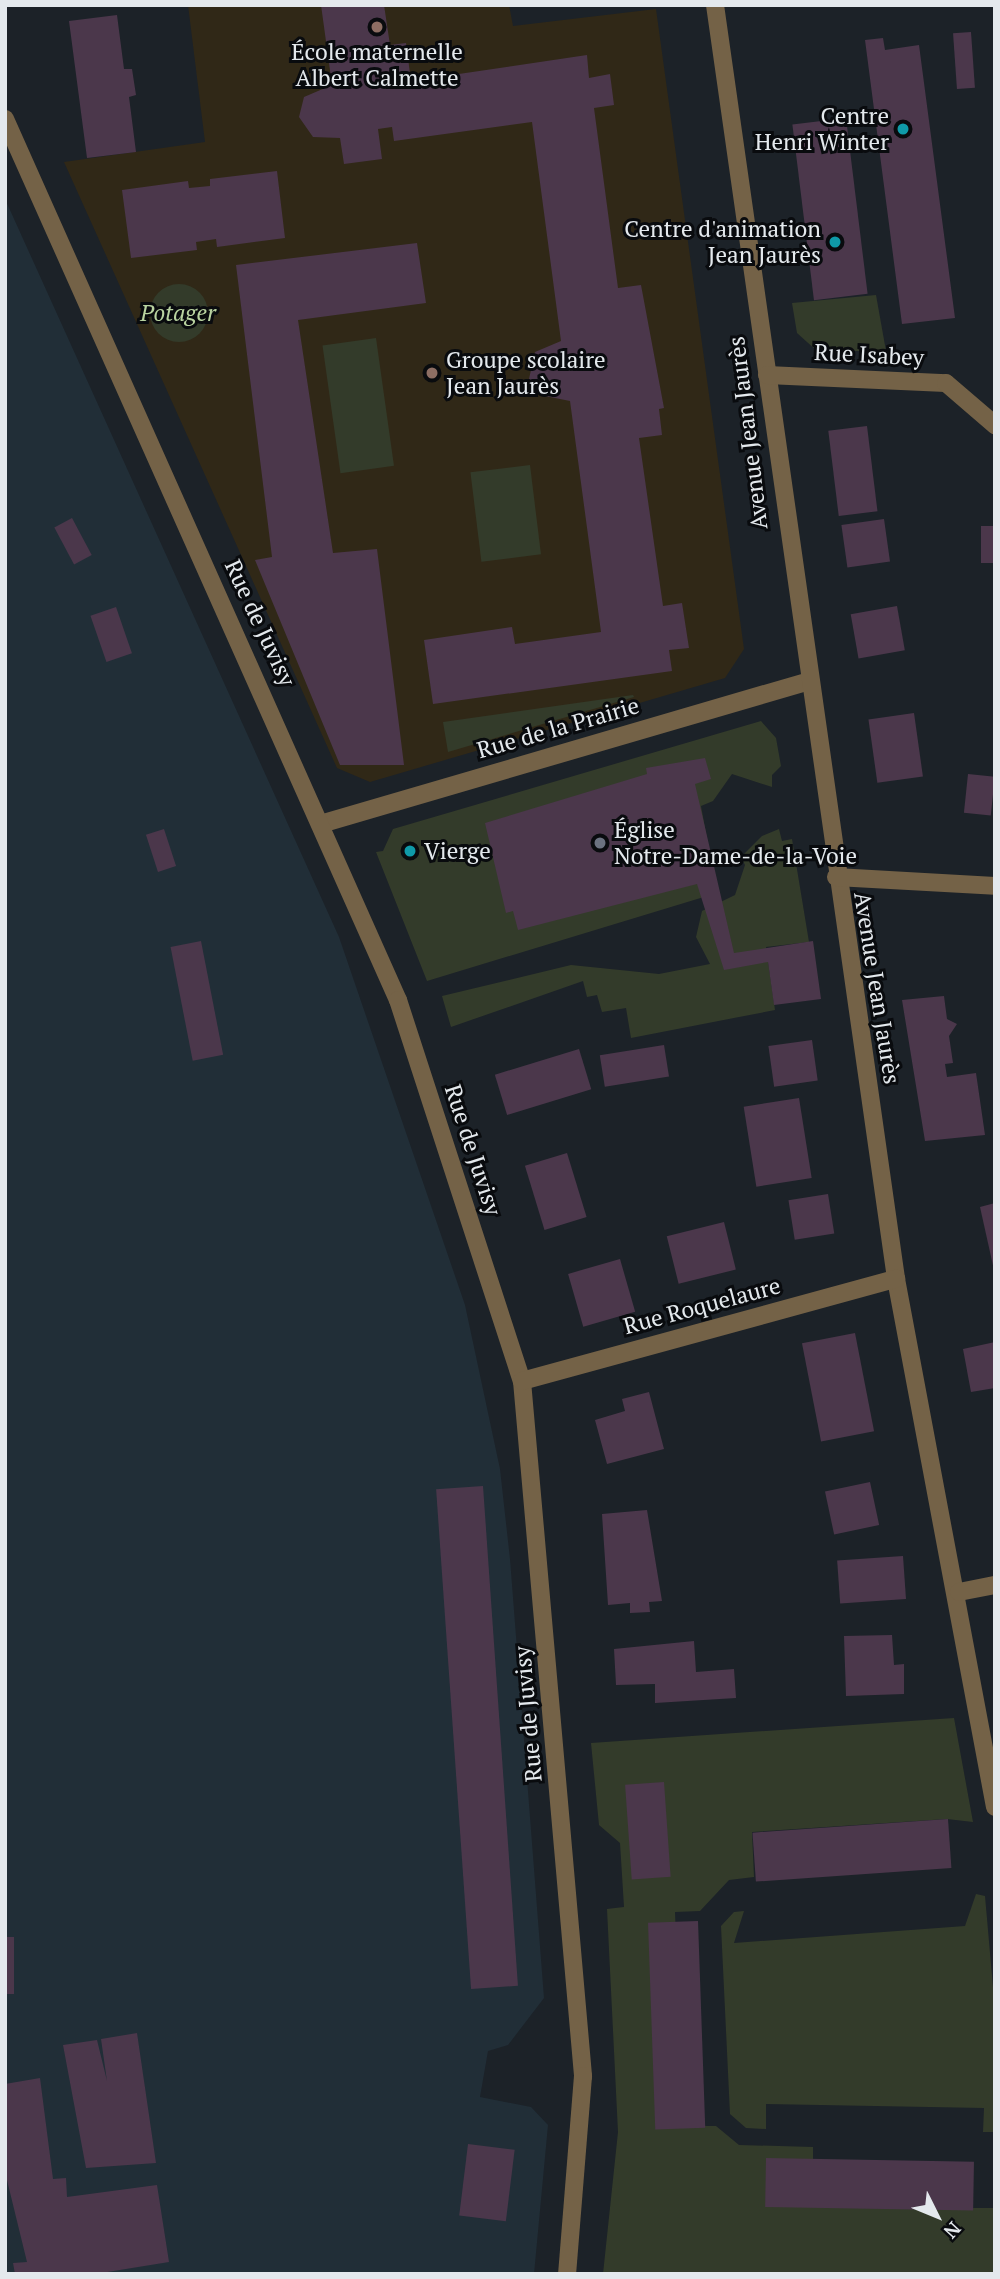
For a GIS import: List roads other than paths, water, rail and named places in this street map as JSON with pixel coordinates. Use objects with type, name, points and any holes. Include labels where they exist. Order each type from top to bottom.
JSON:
[{"type":"street","name":"Avenue Jean Jaurès","points":[[715,5],[767,375],[806,681],[896,1279],[959,1592],[995,1807]]},
{"type":"street","name":"Rue de Juvisy","points":[[5,119],[324,823],[398,1000],[522,1381],[583,2077],[567,2274]]},
{"type":"street","name":"Rue Isabey","points":[[767,375],[946,383],[995,425]]},
{"type":"street","name":"Rue de la Prairie","points":[[324,823],[806,681]]},
{"type":"street","points":[[836,877],[995,886]]},
{"type":"street","name":"Rue Roquelaure","points":[[522,1381],[896,1279]]},
{"type":"street","points":[[959,1592],[995,1586]]},
{"type":"place","name":"École maternelle Albert Calmette","points":[[377,27]]},
{"type":"place","name":"Centre Henri Winter","points":[[903,129]]},
{"type":"place","name":"Centre d'animation Jean Jaurès","points":[[835,242]]},
{"type":"place","name":"Groupe scolaire Jean Jaurès","points":[[432,373]]},
{"type":"place","name":"Église Notre-Dame-de-la-Voie","points":[[600,843]]},
{"type":"place","name":"Vierge","points":[[410,851]]},
{"type":"park label","name":"Potager","points":[[178,313]]}]
